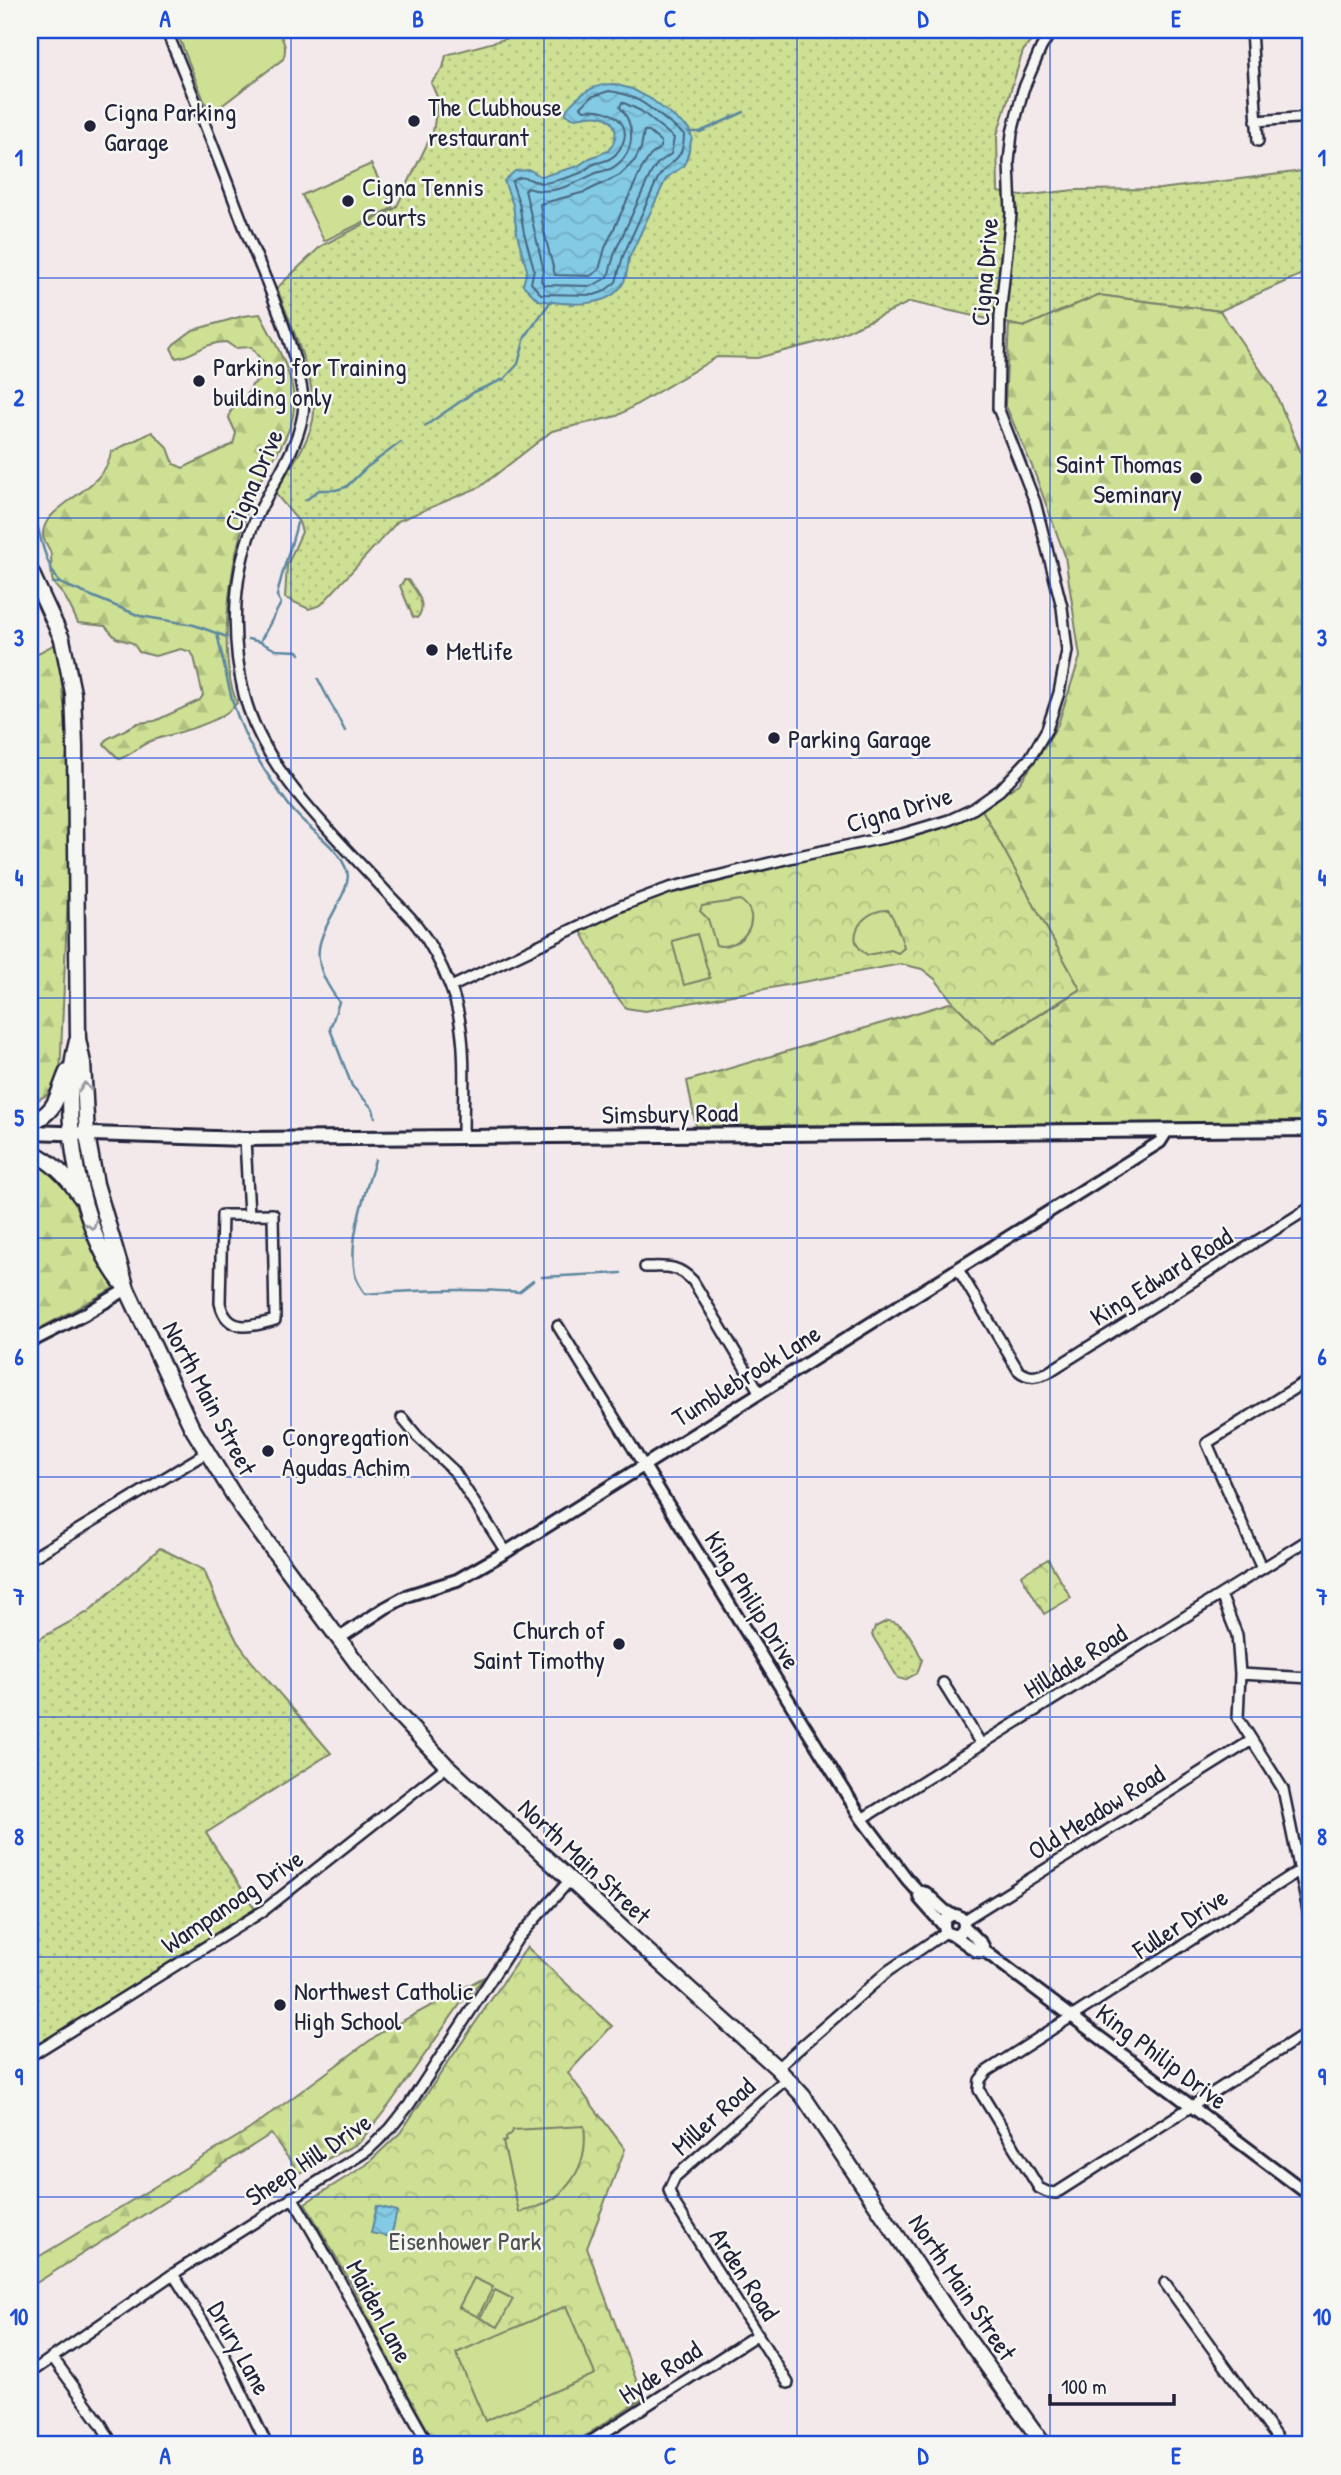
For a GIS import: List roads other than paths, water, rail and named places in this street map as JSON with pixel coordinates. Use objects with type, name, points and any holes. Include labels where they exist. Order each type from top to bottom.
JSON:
[{"type":"main road","points":[[30,570],[62,639],[73,693],[78,1040],[83,1063],[79,1135]]},
{"type":"main road","points":[[30,1123],[54,1107],[78,1040]]},
{"type":"main road","points":[[70,1065],[79,1135]]},
{"type":"main road","name":"Simsbury Road","points":[[30,1132],[245,1139],[1311,1129]]},
{"type":"main road","name":"North Main Street","points":[[79,1135],[82,1200],[114,1275],[127,1289]]},
{"type":"main road","name":"North Main Street","points":[[79,1135],[127,1289],[180,1405],[206,1453],[242,1507],[338,1639],[394,1711],[447,1766],[782,2073],[833,2138],[946,2309],[1044,2445]]},
{"type":"main road","points":[[30,1151],[50,1161],[68,1178],[82,1200]]},
{"type":"street","name":"Cigna Drive","points":[[166,30],[264,275],[301,383],[304,411],[298,433],[256,517],[238,584],[237,646],[244,695],[271,755],[297,793],[419,928],[451,987],[463,1047],[463,1138]]},
{"type":"street","name":"Cigna Drive","points":[[451,987],[621,906],[668,888],[793,856],[902,834],[949,820],[973,809],[1000,790],[1030,758],[1047,729],[1059,693],[1067,651],[1062,607],[1035,502],[998,408],[1000,316],[1011,214],[1009,162],[1012,133],[1023,90],[1052,30]]},
{"type":"street","points":[[1251,30],[1258,141]]},
{"type":"street","points":[[1256,121],[1311,117]]},
{"type":"street","name":"Tumblebrook Lane","points":[[338,1639],[409,1595],[457,1580],[506,1552],[1160,1142],[1167,1130]]},
{"type":"street","points":[[245,1139],[249,1215]]},
{"type":"street","name":"King Edward Road","points":[[958,1269],[1018,1370],[1031,1377],[1047,1373],[1311,1207]]},
{"type":"street","points":[[273,1214],[275,1320],[256,1326],[238,1326],[228,1322],[220,1303],[222,1215],[249,1215],[273,1214]]},
{"type":"street","points":[[645,1267],[674,1267],[684,1271],[693,1281],[760,1394]]},
{"type":"street","points":[[30,1342],[127,1289]]},
{"type":"street","name":"King Philip Drive","points":[[558,1326],[862,1819],[897,1868],[918,1891],[920,1899],[948,1931],[976,1951],[986,1952]]},
{"type":"street","points":[[1262,1569],[1207,1443],[1311,1378]]},
{"type":"street","points":[[402,1418],[416,1436],[454,1471],[506,1552]]},
{"type":"street","points":[[30,1559],[206,1453]]},
{"type":"street","name":"Hilldale Road","points":[[862,1819],[1311,1538]]},
{"type":"street","points":[[1221,1595],[1237,1635],[1240,1674],[1238,1718],[1283,1789],[1311,1925]]},
{"type":"street","points":[[1240,1674],[1311,1678]]},
{"type":"street","points":[[943,1683],[981,1744]]},
{"type":"street","name":"Old Meadow Road","points":[[964,1923],[1252,1740]]},
{"type":"street","name":"Wampanoag Drive","points":[[30,2056],[263,1911],[447,1766]]},
{"type":"street","name":"Fuller Drive","points":[[1193,2107],[1063,2190],[1047,2192],[1040,2189],[982,2098],[979,2091],[980,2080],[987,2071],[1311,1863]]},
{"type":"street","name":"Sheep Hill Drive","points":[[30,2372],[173,2274],[351,2162],[390,2129],[409,2105],[518,1938],[570,1880]]},
{"type":"street","name":"King Philip Drive","points":[[918,1891],[926,1893],[952,1915]]},
{"type":"street","points":[[782,2073],[888,1971],[948,1931],[962,1932],[964,1923],[959,1916],[946,1918],[948,1931]]},
{"type":"street","name":"King Philip Drive","points":[[964,1923],[986,1952],[1310,2194]]},
{"type":"street","points":[[1193,2107],[1311,2030]]},
{"type":"street","name":"Miller Road","points":[[670,2187],[675,2177],[782,2073]]},
{"type":"street","name":"Arden Road","points":[[670,2187],[673,2201],[788,2383]]},
{"type":"street","name":"Maiden Lane","points":[[292,2197],[340,2279],[429,2445]]},
{"type":"street","name":"Drury Lane","points":[[173,2274],[225,2357],[267,2445]]},
{"type":"street","points":[[1165,2283],[1282,2445]]},
{"type":"street","name":"Hyde Road","points":[[585,2445],[758,2334]]},
{"type":"street","points":[[53,2358],[113,2445]]},
{"type":"water","points":[[613,84],[632,89],[651,99],[688,128],[692,137],[686,160],[683,166],[665,181],[629,258],[624,282],[615,293],[595,302],[559,303],[538,300],[523,285],[527,270],[517,234],[513,205],[504,181],[515,171],[530,170],[540,176],[547,175],[578,166],[608,151],[615,136],[611,121],[597,116],[572,118],[566,114],[566,110],[587,91]]},
{"type":"water","points":[[377,2206],[397,2211],[391,2237],[371,2233]]},
{"type":"waterway","points":[[689,132],[700,132],[744,112]]},
{"type":"waterway","points":[[425,426],[474,392],[504,379],[518,364],[525,337],[551,301]]},
{"type":"waterway","points":[[306,500],[319,490],[346,487],[401,442]]},
{"type":"waterway","points":[[30,470],[42,545],[60,583]]},
{"type":"waterway","points":[[260,642],[281,603],[277,596],[297,523]]},
{"type":"waterway","points":[[53,583],[60,583],[140,616],[194,625],[227,637]]},
{"type":"waterway","points":[[217,634],[234,706],[251,747],[291,808],[330,845],[347,871],[345,890],[322,936],[319,959],[324,977],[339,1002],[330,1029],[352,1086],[373,1109],[375,1117]]},
{"type":"waterway","points":[[248,639],[276,650],[298,651],[300,654]]},
{"type":"waterway","points":[[318,679],[345,731]]},
{"type":"waterway","points":[[375,1160],[354,1246],[356,1277],[365,1294],[442,1290],[519,1292],[533,1281]]},
{"type":"waterway","points":[[542,1277],[621,1273]]},
{"type":"place","name":"The Clubhouse restaurant","points":[[414,121]]},
{"type":"place","name":"Cigna Parking Garage","points":[[90,126]]},
{"type":"place","name":"Cigna Tennis Courts","points":[[348,201]]},
{"type":"place","name":"Parking for Training building only","points":[[199,381]]},
{"type":"place","name":"Saint Thomas Seminary","points":[[1196,478]]},
{"type":"place","name":"Metlife","points":[[432,650]]},
{"type":"place","name":"Parking Garage","points":[[774,738]]},
{"type":"place","name":"Congregation Agudas Achim","points":[[268,1451]]},
{"type":"place","name":"Church of Saint Timothy","points":[[619,1644]]},
{"type":"place","name":"Northwest Catholic High School","points":[[280,2005]]},
{"type":"park label","name":"Eisenhower Park","points":[[465,2240]]}]
